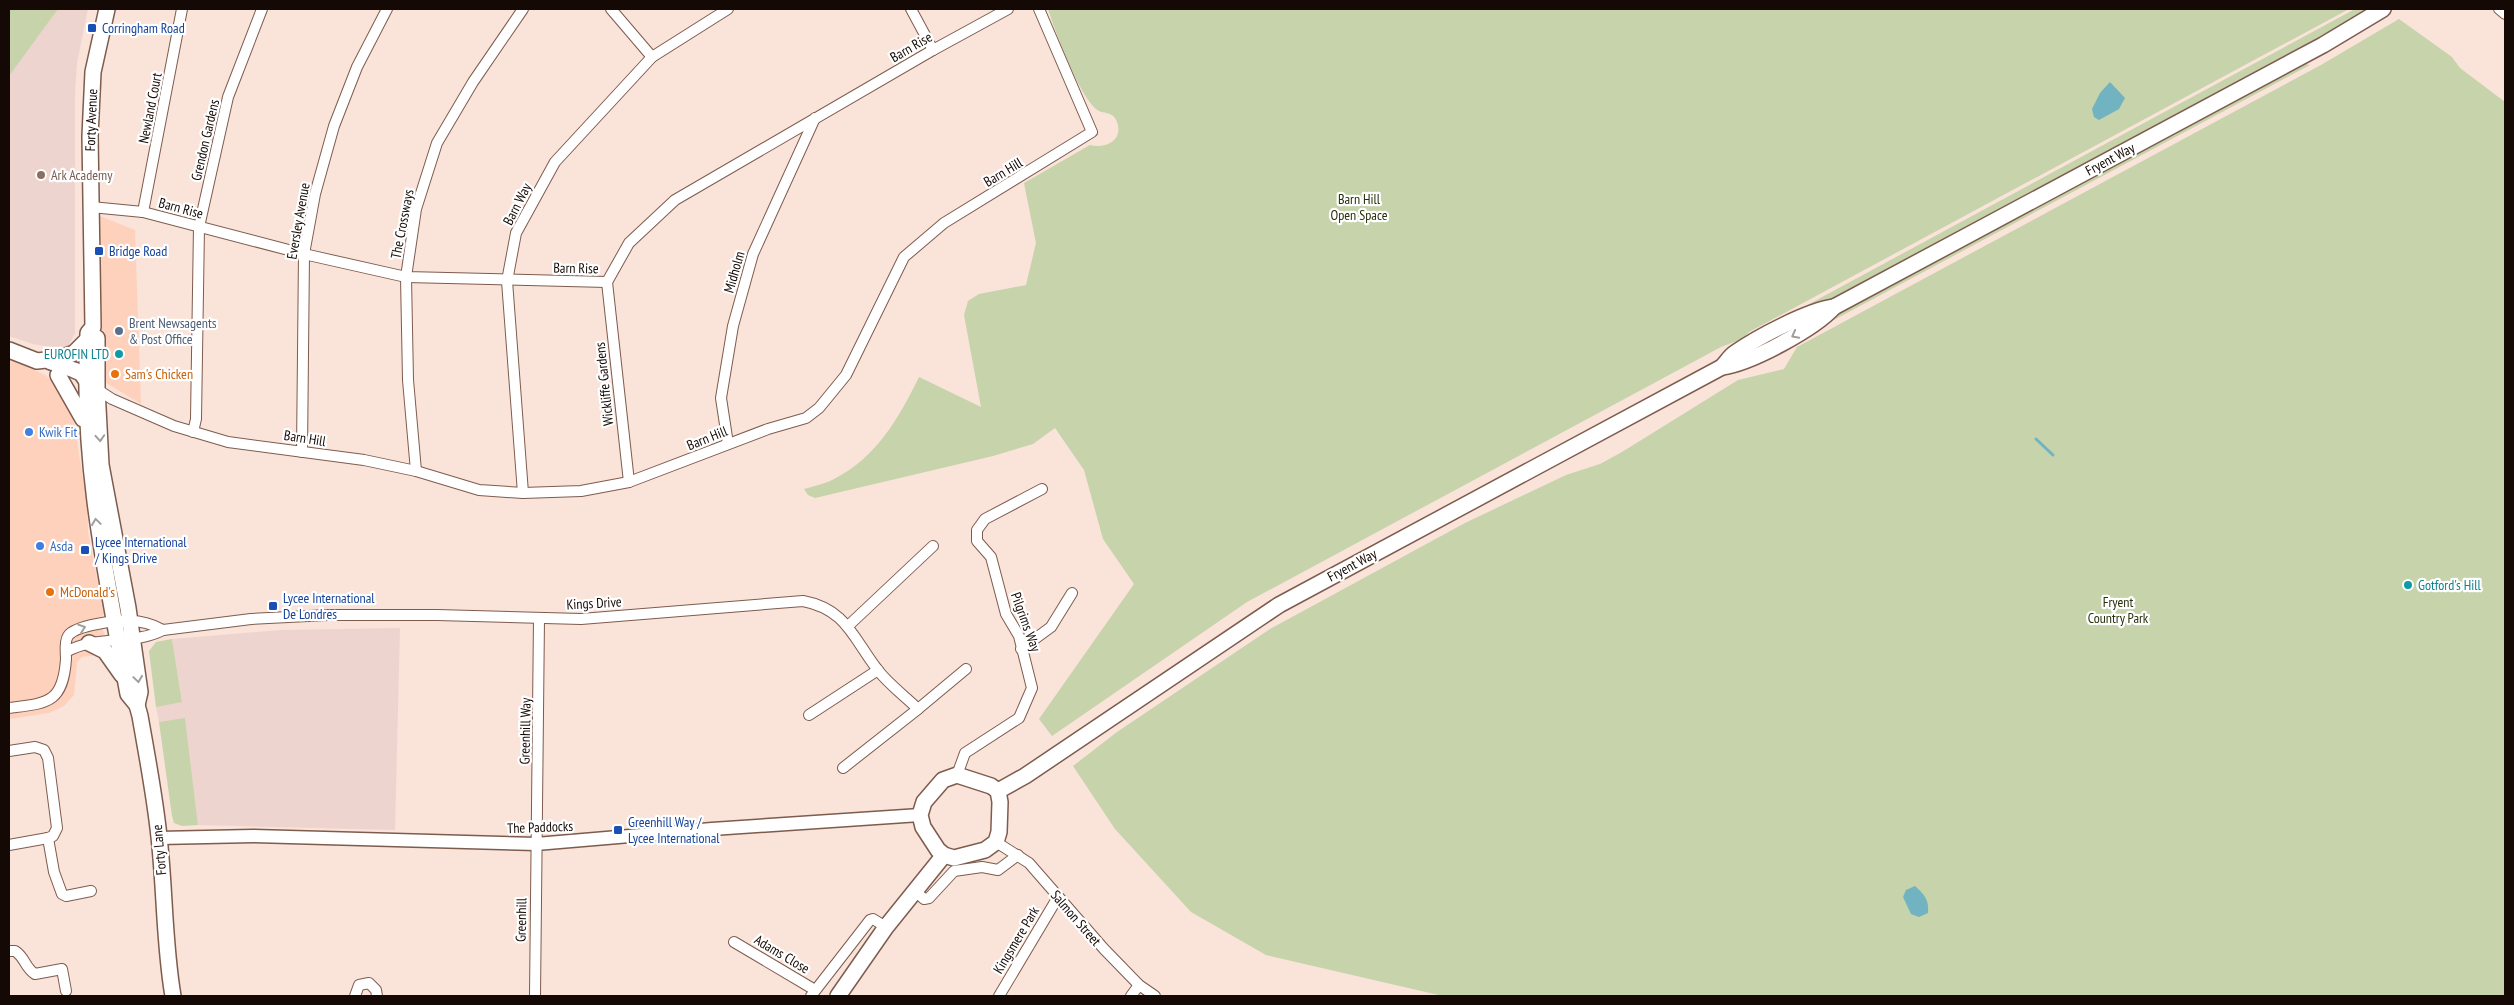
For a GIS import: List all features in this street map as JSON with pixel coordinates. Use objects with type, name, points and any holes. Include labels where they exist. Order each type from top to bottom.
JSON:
[{"type":"main road","name":"Forty Avenue","points":[[91,385],[90,136],[93,72],[106,9]]},
{"type":"main road","name":"Fryent Way","points":[[998,791],[1025,776],[1279,605],[1722,367],[1739,365],[1824,319],[1834,307],[2323,45],[2383,9]]},
{"type":"main road","points":[[44,361],[74,353],[90,333]]},
{"type":"main road","points":[[9,350],[81,372],[91,385],[105,493],[130,620],[140,692],[136,705]]},
{"type":"main road","points":[[44,361],[43,369],[79,384],[91,385]]},
{"type":"main road","points":[[58,376],[78,406],[87,427]]},
{"type":"main road","points":[[91,385],[87,427],[91,479],[116,640],[128,694],[136,705]]},
{"type":"main road","points":[[89,642],[105,651],[125,678]]},
{"type":"main road","name":"Forty Lane","points":[[136,705],[159,838],[167,964],[173,996]]},
{"type":"main road","points":[[957,775],[992,786],[998,791],[1000,802],[999,832],[996,842],[985,850],[954,858],[944,855],[938,850],[923,827],[920,816],[924,802],[943,780],[957,775]]},
{"type":"main road","points":[[838,996],[886,927],[944,855]]},
{"type":"street","name":"Newland Court","points":[[143,212],[182,9]]},
{"type":"street","name":"Grendon Gardens","points":[[193,432],[196,419],[198,227],[228,97],[262,9]]},
{"type":"street","name":"Eversley Avenue","points":[[302,452],[304,254],[315,194],[334,126],[357,67],[388,9]]},
{"type":"street","name":"The Crossways","points":[[416,471],[408,380],[406,278],[416,209],[437,143],[473,82],[523,9]]},
{"type":"street","points":[[611,9],[652,57]]},
{"type":"street","name":"Barn Way","points":[[523,493],[508,281],[516,233],[555,162],[652,57],[728,9]]},
{"type":"street","points":[[911,9],[933,50]]},
{"type":"street","name":"Barn Rise","points":[[90,207],[143,212],[304,254],[406,278],[607,282],[629,243],[675,200],[933,50],[1008,9]]},
{"type":"street","name":"Barn Hill","points":[[91,385],[112,400],[174,426],[228,442],[364,460],[416,471],[479,490],[523,493],[581,491],[629,482],[768,429],[806,418],[819,408],[846,375],[904,257],[944,222],[1092,132],[1039,9]]},
{"type":"street","points":[[2499,9],[2505,14]]},
{"type":"street","name":"Midholm","points":[[728,444],[721,398],[733,326],[753,254],[815,118]]},
{"type":"street","name":"Wickliffe Gardens","points":[[607,282],[629,482]]},
{"type":"street","name":"Pilgrims Way","points":[[957,775],[965,753],[1019,718],[1032,688],[1018,636],[1006,614],[991,557],[977,541],[977,530],[985,519],[1042,489]]},
{"type":"street","points":[[848,626],[933,546]]},
{"type":"street","points":[[1021,649],[1052,627],[1072,593]]},
{"type":"street","name":"Kings Drive","points":[[163,630],[251,619],[328,615],[581,619],[803,602],[824,606],[836,614],[848,626],[878,670],[918,709]]},
{"type":"street","name":"Greenhill Way","points":[[536,844],[540,618]]},
{"type":"street","points":[[9,708],[46,703],[55,696],[65,672],[66,642],[71,633],[92,625],[130,620],[163,630]]},
{"type":"street","points":[[66,652],[89,642],[132,640],[144,638],[163,630]]},
{"type":"street","points":[[809,716],[878,670]]},
{"type":"street","points":[[843,768],[966,670]]},
{"type":"street","points":[[9,750],[35,747],[44,750],[47,754],[57,828],[53,836],[48,838],[9,845]]},
{"type":"street","name":"The Paddocks","points":[[159,838],[252,836],[536,844],[712,829],[920,816]]},
{"type":"street","points":[[48,838],[54,872],[62,894],[66,896],[91,891]]},
{"type":"street","name":"Salmon Street","points":[[996,842],[1029,863],[1139,985],[1155,996]]},
{"type":"street","name":"Greenhill","points":[[535,996],[536,844]]},
{"type":"street","points":[[915,891],[924,899],[929,898],[954,871],[982,867],[998,870],[1018,855]]},
{"type":"street","name":"Kingsmere Park","points":[[999,996],[1058,897]]},
{"type":"street","points":[[813,993],[870,920],[873,919],[886,927]]},
{"type":"street","name":"Adams Close","points":[[734,942],[813,993]]},
{"type":"street","points":[[9,951],[16,951],[22,955],[28,969],[35,974],[62,970],[66,991]]},
{"type":"street","points":[[355,996],[359,986],[368,983],[376,990],[377,996]]},
{"type":"street","points":[[1131,996],[1139,985]]},
{"type":"shaded area","name":"Ark Academy","points":[[9,9],[88,9],[77,63],[75,93],[75,333],[69,345],[61,349],[33,344],[9,336]]},
{"type":"shaded area","points":[[100,216],[135,230],[141,404],[100,379]]},
{"type":"shaded area","points":[[9,358],[45,375],[63,391],[71,405],[87,503],[88,532],[97,578],[106,606],[100,620],[110,653],[82,657],[77,662],[74,695],[64,706],[49,713],[9,719]]},
{"type":"shaded area","points":[[400,628],[395,830],[198,825],[185,719],[159,722],[156,707],[182,701],[172,639],[281,630]]},
{"type":"green space","points":[[9,9],[58,9],[9,76]]},
{"type":"green space","name":"Barn Hill Open Space","points":[[1048,9],[2349,9],[1749,332],[1742,339],[1721,347],[1247,602],[1052,736],[1039,719],[1134,584],[1103,539],[1084,470],[1055,428],[1033,444],[993,456],[815,498],[808,495],[804,489],[831,481],[862,460],[885,436],[919,377],[981,407],[964,315],[968,301],[979,294],[1026,285],[1036,243],[1024,183],[1090,145],[1101,146],[1111,142],[1118,134],[1115,118],[1096,109],[1082,91],[1068,62]]},
{"type":"green space","points":[[2355,9],[2367,9],[2283,58],[1864,283],[1803,313],[1800,309]]},
{"type":"green space","name":"Fryent Country Park","points":[[2399,19],[2452,57],[2460,68],[2505,102],[2505,996],[1443,996],[1266,955],[1191,912],[1115,829],[1073,766],[1117,732],[1270,629],[1465,523],[1566,475],[1600,464],[1738,380],[1784,369],[1797,347],[2321,65]]},
{"type":"green space","points":[[2302,63],[2310,65],[1817,329],[1814,325]]},
{"type":"green space","points":[[172,639],[182,702],[156,707],[149,651],[156,642]]},
{"type":"green space","points":[[185,718],[198,825],[182,826],[174,823],[172,816],[159,722]]},
{"type":"water","points":[[2110,82],[2125,98],[2119,109],[2099,120],[2094,117],[2092,109],[2100,93]]},
{"type":"water","points":[[1915,886],[1924,895],[1928,905],[1928,913],[1919,917],[1911,914],[1903,897],[1906,890]]},
{"type":"waterway","points":[[2036,439],[2053,455]]},
{"type":"place","name":"Corringham Road","points":[[92,28]]},
{"type":"place","name":"Ark Academy","points":[[41,175]]},
{"type":"place","name":"Bridge Road","points":[[99,251]]},
{"type":"place","name":"Brent Newsagents & Post Office","points":[[119,331]]},
{"type":"place","name":"EUROFIN LTD","points":[[119,354]]},
{"type":"place","name":"Sam's Chicken","points":[[115,374]]},
{"type":"place","name":"Kwik Fit","points":[[29,432]]},
{"type":"place","name":"Asda","points":[[40,546]]},
{"type":"place","name":"Lycee International / Kings Drive","points":[[85,550]]},
{"type":"place","name":"Gotford's Hill","points":[[2408,585]]},
{"type":"place","name":"McDonald's","points":[[50,592]]},
{"type":"place","name":"Lycee International De Londres","points":[[273,606]]},
{"type":"place","name":"Greenhill Way / Lycee International","points":[[618,830]]}]
